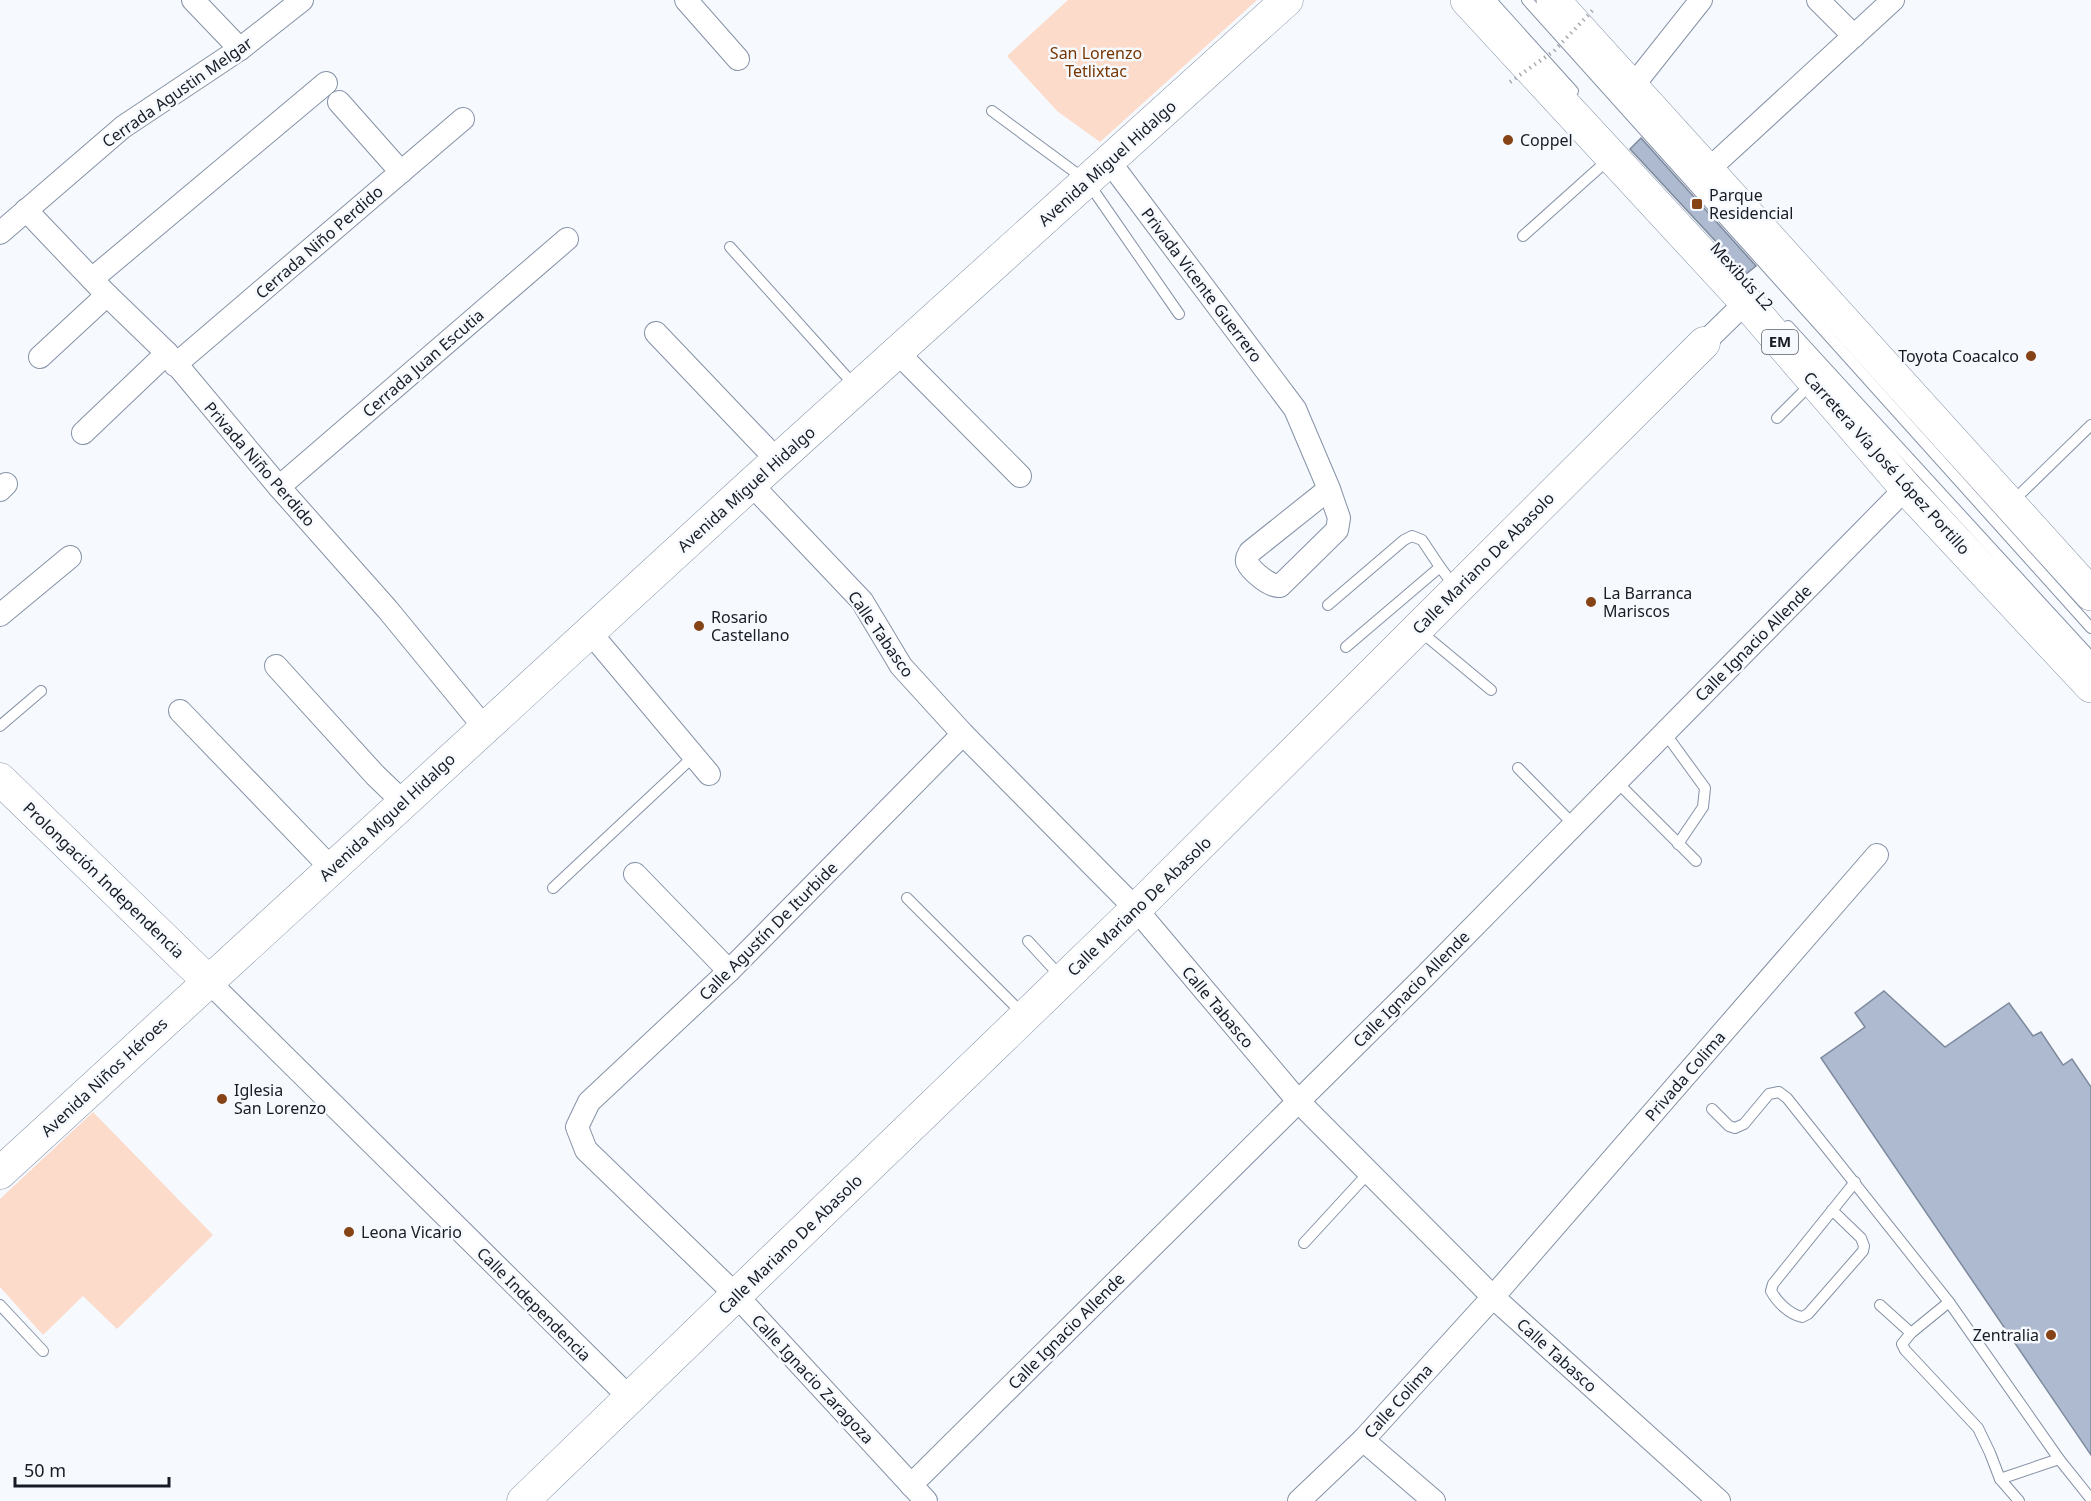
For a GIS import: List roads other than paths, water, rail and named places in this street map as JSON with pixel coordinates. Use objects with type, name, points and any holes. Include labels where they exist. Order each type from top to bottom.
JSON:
[{"type":"main road","name":"Carretera Vía José López Portillo","points":[[1467,0],[1746,302],[1906,488],[2091,686]]},
{"type":"main road","points":[[1553,0],[2091,594]]},
{"type":"street","points":[[193,0],[240,49]]},
{"type":"street","name":"Cerrada Agustin Melgar","points":[[0,233],[123,127],[240,49],[302,0]]},
{"type":"street","points":[[686,0],[738,59]]},
{"type":"street","name":"Avenida Miguel Hidalgo","points":[[208,981],[777,460],[1287,0]]},
{"type":"street","points":[[1632,87],[1701,0]]},
{"type":"street","points":[[1818,0],[1854,36]]},
{"type":"street","points":[[1708,170],[1893,0]]},
{"type":"street","points":[[40,357],[100,287],[326,83]]},
{"type":"street","points":[[339,102],[401,172]]},
{"type":"street","name":"Cerrada Niño Perdido","points":[[83,433],[463,119]]},
{"type":"street","name":"Privada Vicente Guerrero","points":[[1098,171],[1295,409],[1329,489]]},
{"type":"street","name":"Privada Niño Perdido","points":[[26,210],[171,359],[279,487],[388,610],[484,727]]},
{"type":"street","name":"Cerrada Juan Escutia","points":[[279,487],[567,239]]},
{"type":"street","name":"Calle Mariano De Abasolo","points":[[532,1498],[630,1398],[1136,909],[1418,629],[1448,578],[1746,302]]},
{"type":"street","points":[[656,333],[777,460]]},
{"type":"street","points":[[897,352],[1020,476]]},
{"type":"street","name":"Calle Tabasco","points":[[751,484],[862,601],[901,666],[963,734],[1136,909],[1298,1101],[1493,1297],[1719,1501]]},
{"type":"street","name":"Calle Ignacio Allende","points":[[919,1493],[1298,1101],[1617,782],[1906,488]]},
{"type":"street","points":[[0,615],[70,557]]},
{"type":"street","points":[[589,631],[709,774]]},
{"type":"street","points":[[276,666],[375,775],[403,802]]},
{"type":"street","points":[[180,711],[332,869]]},
{"type":"street","name":"Calle Agustín De Iturbide","points":[[577,1127],[589,1102],[729,972],[963,734]]},
{"type":"street","name":"Prolongación Independencia","points":[[0,779],[208,981]]},
{"type":"street","name":"Privada Colima","points":[[1493,1297],[1877,855]]},
{"type":"street","points":[[635,874],[729,972]]},
{"type":"street","name":"Avenida Niños Héroes","points":[[0,1173],[208,981]]},
{"type":"street","name":"Calle Independencia","points":[[208,981],[630,1398]]},
{"type":"street","name":"Calle Ignacio Zaragoza","points":[[577,1127],[586,1150],[737,1296],[919,1493]]},
{"type":"street","name":"Calle Colima","points":[[1299,1501],[1363,1440],[1493,1297]]},
{"type":"street","points":[[1363,1440],[1434,1501]]},
{"type":"lane","points":[[1491,0],[1579,98]]},
{"type":"lane","name":"Mexibús L2","points":[[1527,0],[2091,628]]},
{"type":"lane","points":[[992,111],[1098,171],[1179,314]]},
{"type":"lane","points":[[1523,236],[1612,157]]},
{"type":"lane","points":[[730,247],[857,389]]},
{"type":"lane","name":"Mexibús L2","points":[[1783,321],[2091,657]]},
{"type":"lane","points":[[1777,418],[1814,381]]},
{"type":"lane","points":[[2010,504],[2091,425]]},
{"type":"lane","points":[[1328,605],[1404,540],[1412,536],[1422,540],[1448,578],[1346,647]]},
{"type":"lane","points":[[1418,629],[1491,690]]},
{"type":"lane","points":[[0,726],[41,691]]},
{"type":"lane","points":[[1665,733],[1705,788],[1703,807],[1678,844]]},
{"type":"lane","points":[[553,888],[694,756]]},
{"type":"lane","points":[[1518,768],[1574,825]]},
{"type":"lane","points":[[1617,782],[1696,861]]},
{"type":"lane","points":[[908,898],[1025,1016]]},
{"type":"lane","points":[[1028,941],[1063,980]]},
{"type":"lane","points":[[1712,1109],[1729,1126],[1735,1128],[1744,1124],[1769,1094],[1779,1092],[1788,1098],[1949,1302],[2059,1459],[2091,1499]]},
{"type":"lane","points":[[1304,1243],[1370,1174]]},
{"type":"lane","points":[[1832,1210],[1861,1238],[1863,1251],[1808,1314],[1802,1317],[1794,1315],[1774,1298],[1771,1291],[1773,1284],[1832,1210],[1855,1182]]},
{"type":"lane","points":[[1949,1302],[1911,1333],[1902,1344],[1905,1350],[1978,1428],[2000,1479],[2019,1501]]},
{"type":"lane","points":[[0,1305],[43,1350]]},
{"type":"lane","points":[[1880,1305],[1911,1333]]},
{"type":"lane","points":[[2000,1479],[2059,1459]]},
{"type":"place","name":"Coppel","points":[[1508,140]]},
{"type":"place","name":"Parque Residencial","points":[[1697,204]]},
{"type":"place","name":"Toyota Coacalco","points":[[2031,356]]},
{"type":"place","name":"La Barranca Mariscos","points":[[1591,602]]},
{"type":"place","name":"Rosario Castellano","points":[[699,626]]},
{"type":"place","name":"Iglesia San Lorenzo","points":[[222,1099]]},
{"type":"place","name":"Leona Vicario","points":[[349,1232]]},
{"type":"place","name":"Zentralia","points":[[2051,1335]]},
{"type":"park label","name":"San Lorenzo Tetlixtac","points":[[1096,62]]}]
